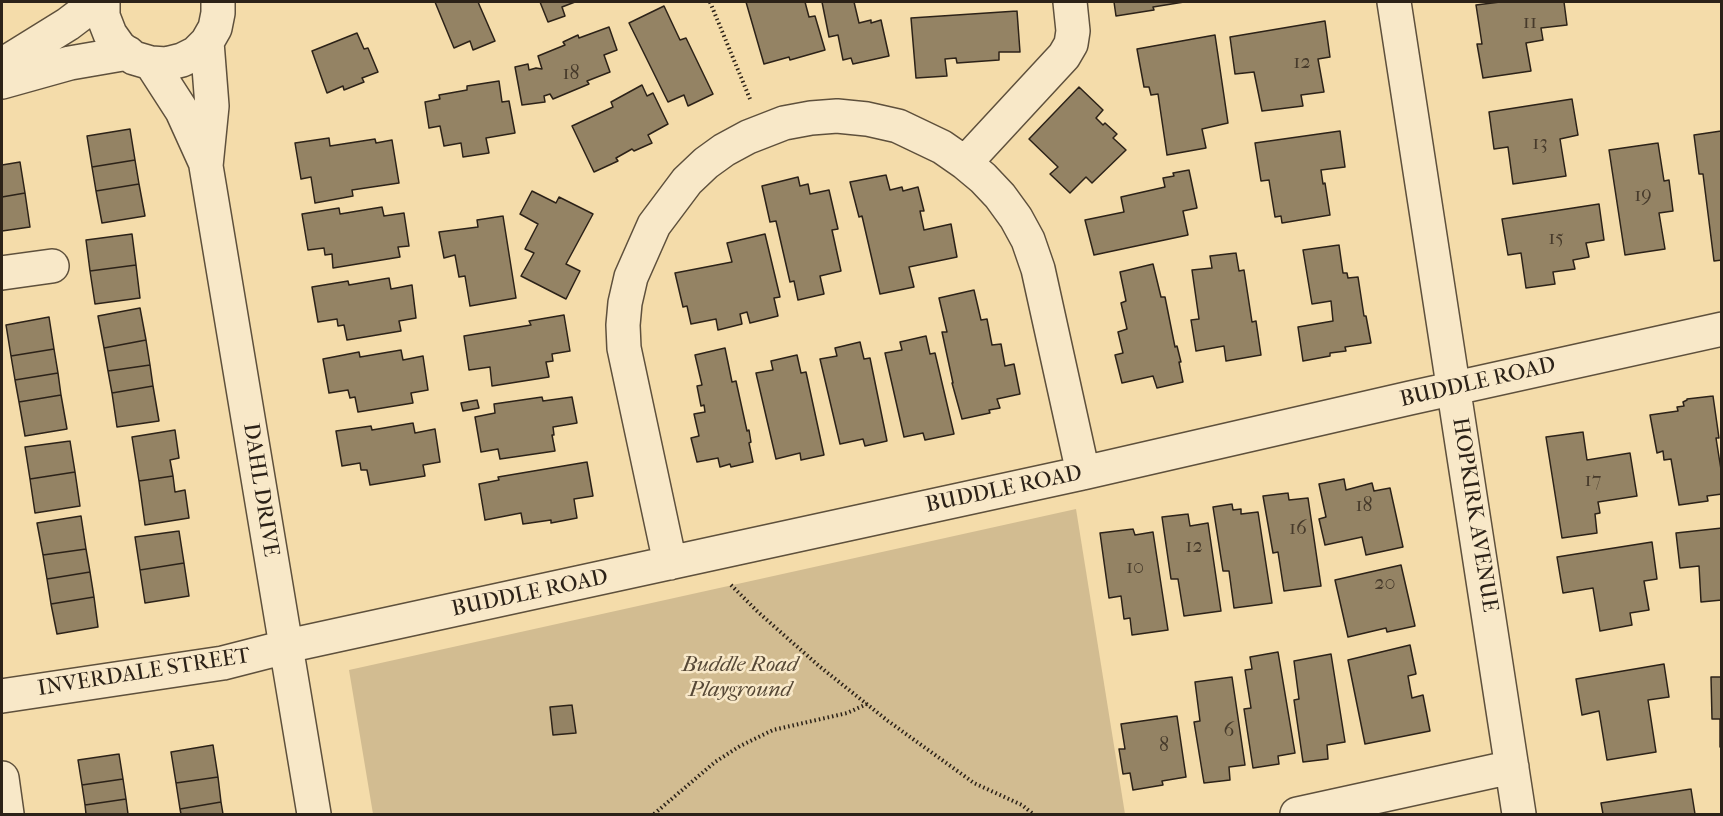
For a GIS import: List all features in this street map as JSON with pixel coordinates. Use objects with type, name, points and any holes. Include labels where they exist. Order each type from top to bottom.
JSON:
[{"type":"street","points":[[2,65],[68,24],[97,2]]},
{"type":"street","name":"DAHL DRIVE","points":[[103,2],[103,16],[110,33],[120,48],[139,58],[182,111],[206,166],[314,814]]},
{"type":"street","points":[[965,163],[1064,56],[1071,44],[1073,31],[1070,2]]},
{"type":"street","name":"HOPKIRK AVENUE","points":[[1394,2],[1520,814]]},
{"type":"street","points":[[2,82],[70,63],[139,58],[166,64],[182,60],[196,53],[220,16]]},
{"type":"street","name":"DAHL DRIVE","points":[[206,166],[220,16]]},
{"type":"street","points":[[670,563],[628,369],[623,325],[631,277],[654,225],[687,181],[724,150],[784,123],[837,116],[867,119],[898,126],[942,147],[983,178],[1000,196],[1028,240],[1038,269],[1083,473]]},
{"type":"street","points":[[2,273],[52,266]]},
{"type":"street","name":"BUDDLE ROAD","points":[[286,647],[1083,473],[1722,329]]},
{"type":"street","name":"INVERDALE STREET","points":[[2,696],[223,663],[286,647]]},
{"type":"street","points":[[1297,814],[1512,767]]},
{"type":"street","points":[[2,778],[7,814]]},
{"type":"path","points":[[710,2],[763,131]]},
{"type":"path","points":[[728,582],[759,614],[810,659],[867,704],[974,783],[1022,805],[1033,814]]},
{"type":"path","points":[[654,814],[715,762],[740,746],[773,730],[847,713],[867,704]]},
{"type":"green space","name":"Buddle Road Playground","points":[[1076,509],[1125,814],[373,814],[349,670]]},
{"type":"building","points":[[435,2],[478,2],[495,41],[473,50],[470,41],[454,48]]},
{"type":"building","points":[[540,2],[575,2],[562,7],[565,16],[548,22]]},
{"type":"building","points":[[746,2],[805,2],[809,17],[815,16],[825,50],[790,60],[789,57],[764,64]]},
{"type":"building","points":[[822,2],[854,2],[859,23],[881,20],[889,56],[853,64],[851,58],[843,60],[838,35],[829,37]]},
{"type":"building","points":[[1114,2],[1184,2],[1116,16]]},
{"type":"building","points":[[1500,2],[1564,2],[1567,25],[1541,28],[1543,40],[1526,43],[1531,71],[1483,78],[1477,44],[1482,44],[1476,5]]},
{"type":"building","points":[[664,6],[680,40],[686,38],[713,94],[688,106],[684,95],[668,102],[629,23]]},
{"type":"building","points":[[1017,11],[1020,52],[999,52],[999,60],[957,63],[956,58],[945,59],[947,76],[916,78],[911,18]]},
{"type":"building","points":[[1325,21],[1330,57],[1318,59],[1324,92],[1301,95],[1303,106],[1262,111],[1254,72],[1235,74],[1230,37]]},
{"type":"building","points":[[609,27],[617,50],[604,55],[610,72],[587,81],[589,84],[553,99],[550,94],[544,96],[545,102],[522,105],[515,67],[528,64],[529,70],[542,69],[538,56],[565,45],[563,42],[578,35],[579,38]]},
{"type":"building","points":[[357,33],[364,49],[368,48],[378,72],[362,78],[364,82],[344,90],[343,86],[327,93],[312,51]]},
{"type":"building","points":[[1215,35],[1228,123],[1202,129],[1206,148],[1167,155],[1158,94],[1151,95],[1149,87],[1144,87],[1137,49]]},
{"type":"building","points":[[499,81],[502,102],[509,101],[515,133],[486,138],[489,153],[463,157],[461,143],[444,146],[440,126],[429,128],[425,102],[440,99],[439,95],[467,90],[467,86]]},
{"type":"building","points":[[642,85],[647,96],[653,93],[668,124],[648,135],[652,143],[634,151],[632,149],[616,158],[618,161],[594,172],[572,126],[613,107],[611,102]]},
{"type":"building","points":[[1079,87],[1103,110],[1096,118],[1117,134],[1113,138],[1126,150],[1092,183],[1086,177],[1070,193],[1050,174],[1058,167],[1029,139]]},
{"type":"building","points":[[1572,99],[1578,135],[1560,139],[1566,176],[1513,184],[1508,147],[1494,149],[1489,112]]},
{"type":"building","points":[[130,129],[135,160],[92,167],[87,136]]},
{"type":"building","points":[[1340,131],[1345,167],[1321,170],[1330,215],[1282,223],[1281,216],[1275,217],[1269,180],[1261,181],[1255,143]]},
{"type":"building","points":[[1721,131],[1722,260],[1714,261],[1703,174],[1699,174],[1694,135]]},
{"type":"building","points":[[329,138],[330,146],[375,139],[376,143],[392,140],[399,183],[352,190],[353,196],[315,203],[311,177],[301,179],[295,143]]},
{"type":"building","points":[[1658,143],[1664,181],[1669,180],[1673,211],[1659,213],[1665,249],[1625,255],[1609,150]]},
{"type":"building","points":[[135,160],[139,184],[96,191],[92,167]]},
{"type":"building","points":[[20,162],[25,193],[2,197],[2,165]]},
{"type":"building","points":[[1189,170],[1197,208],[1183,211],[1188,235],[1094,255],[1085,220],[1124,212],[1121,197],[1165,187],[1163,178],[1174,176],[1173,173]]},
{"type":"building","points":[[886,175],[890,190],[902,187],[903,191],[918,187],[924,211],[920,211],[924,230],[951,224],[957,257],[909,267],[914,287],[880,294],[862,216],[859,217],[850,182]]},
{"type":"building","points":[[798,177],[800,186],[808,184],[810,194],[829,190],[838,229],[832,230],[841,271],[820,276],[824,294],[798,300],[794,281],[790,282],[776,221],[770,222],[762,186]]},
{"type":"building","points":[[139,184],[145,216],[102,223],[96,191]]},
{"type":"building","points":[[532,191],[556,203],[559,197],[593,214],[566,264],[580,271],[566,299],[521,276],[534,253],[525,249],[538,224],[520,214]]},
{"type":"building","points":[[25,193],[30,227],[2,231],[2,197]]},
{"type":"building","points":[[1599,204],[1604,240],[1586,243],[1589,257],[1573,260],[1575,269],[1553,272],[1555,284],[1526,288],[1521,253],[1508,255],[1502,219]]},
{"type":"building","points":[[382,207],[384,216],[404,213],[409,246],[398,247],[400,257],[333,268],[332,254],[325,255],[324,248],[308,250],[302,214],[339,208],[340,214]]},
{"type":"building","points":[[503,216],[516,298],[470,306],[465,276],[459,277],[455,255],[444,258],[439,232],[478,227],[477,220]]},
{"type":"building","points":[[132,234],[136,265],[90,271],[86,240]]},
{"type":"building","points":[[765,234],[780,297],[774,298],[778,316],[750,323],[747,312],[740,314],[742,324],[718,330],[716,319],[691,324],[687,306],[683,307],[675,273],[732,262],[727,243]]},
{"type":"building","points":[[1339,245],[1343,273],[1347,273],[1348,278],[1358,277],[1371,343],[1345,347],[1346,351],[1303,361],[1298,327],[1333,321],[1331,301],[1312,304],[1303,250]]},
{"type":"building","points":[[1236,253],[1239,271],[1244,270],[1252,322],[1256,321],[1261,355],[1226,361],[1224,346],[1196,351],[1191,320],[1199,319],[1192,270],[1212,268],[1210,256]]},
{"type":"building","points":[[1153,264],[1161,297],[1165,297],[1175,347],[1177,346],[1181,362],[1179,362],[1183,382],[1157,388],[1153,376],[1122,383],[1115,355],[1123,353],[1118,332],[1127,329],[1121,303],[1126,301],[1120,272]]},
{"type":"building","points":[[136,265],[140,298],[95,304],[90,271]]},
{"type":"building","points":[[389,278],[391,289],[412,285],[416,318],[399,321],[401,331],[347,340],[344,325],[338,326],[337,319],[318,322],[312,287],[348,281],[349,285]]},
{"type":"building","points":[[974,290],[981,320],[987,319],[992,345],[1001,344],[1005,366],[1014,364],[1020,394],[997,399],[1000,408],[989,410],[990,413],[962,419],[942,332],[947,332],[939,298]]},
{"type":"building","points":[[140,308],[146,340],[104,348],[98,316]]},
{"type":"building","points":[[564,315],[570,351],[552,354],[553,361],[546,362],[549,377],[492,386],[490,367],[469,370],[464,336],[531,325],[529,321]]},
{"type":"building","points":[[49,317],[54,349],[11,356],[6,325]]},
{"type":"building","points":[[926,336],[930,354],[935,353],[954,434],[925,440],[923,433],[904,437],[885,353],[902,350],[900,342]]},
{"type":"building","points":[[146,340],[150,365],[108,371],[104,348]]},
{"type":"building","points":[[860,342],[864,359],[870,358],[887,441],[865,446],[863,439],[840,444],[820,359],[837,356],[835,348]]},
{"type":"building","points":[[725,348],[732,382],[736,381],[747,431],[749,430],[753,462],[731,467],[730,464],[720,467],[718,458],[697,462],[691,438],[699,436],[694,414],[705,412],[704,405],[701,406],[697,386],[702,385],[695,355]]},
{"type":"building","points":[[54,349],[58,373],[15,380],[11,356]]},
{"type":"building","points":[[401,350],[403,360],[423,356],[428,390],[411,393],[413,403],[358,412],[355,397],[350,398],[348,390],[329,393],[323,359],[359,352],[360,357]]},
{"type":"building","points":[[797,355],[801,373],[806,372],[824,455],[801,460],[800,453],[776,459],[756,373],[773,370],[771,361]]},
{"type":"building","points":[[150,365],[153,386],[112,393],[108,371]]},
{"type":"building","points":[[58,373],[61,395],[19,402],[15,380]]},
{"type":"building","points":[[153,386],[159,421],[117,427],[112,393]]},
{"type":"building","points":[[61,395],[67,429],[25,436],[19,402]]},
{"type":"building","points":[[1713,396],[1719,438],[1716,438],[1722,476],[1722,494],[1707,496],[1708,501],[1679,505],[1671,459],[1664,460],[1663,451],[1657,453],[1650,415],[1678,411],[1677,407],[1684,406],[1683,402],[1687,399]]},
{"type":"building","points":[[542,397],[543,401],[572,397],[577,423],[553,427],[555,451],[500,459],[498,449],[481,452],[475,417],[495,413],[494,404]]},
{"type":"building","points":[[477,400],[479,408],[463,411],[461,403]]},
{"type":"building","points":[[413,423],[415,433],[435,429],[440,462],[423,465],[425,476],[370,485],[367,470],[361,470],[360,463],[342,466],[336,431],[371,426],[372,430]]},
{"type":"building","points":[[175,430],[179,458],[170,460],[173,476],[139,481],[132,437]]},
{"type":"building","points":[[1583,432],[1587,460],[1630,453],[1637,496],[1598,502],[1600,513],[1595,514],[1597,533],[1562,538],[1546,437]]},
{"type":"building","points":[[70,441],[75,472],[30,479],[25,447]]},
{"type":"building","points":[[587,462],[593,496],[574,499],[577,518],[551,523],[551,520],[523,524],[521,513],[485,520],[479,484],[499,480],[498,477]]},
{"type":"building","points":[[75,472],[80,506],[35,513],[30,479]]},
{"type":"building","points":[[173,476],[175,492],[185,490],[189,518],[145,525],[139,481]]},
{"type":"building","points":[[1344,479],[1346,490],[1372,483],[1374,491],[1390,488],[1403,547],[1366,555],[1362,537],[1325,545],[1319,519],[1326,517],[1319,484]]},
{"type":"building","points":[[1288,493],[1289,500],[1308,498],[1321,586],[1284,591],[1278,552],[1273,553],[1263,496]]},
{"type":"building","points":[[1232,504],[1233,510],[1241,509],[1241,514],[1258,512],[1272,603],[1234,608],[1229,571],[1223,571],[1213,507]]},
{"type":"building","points":[[1188,514],[1190,526],[1208,523],[1221,611],[1184,616],[1178,579],[1171,579],[1162,517]]},
{"type":"building","points":[[81,516],[86,549],[43,555],[37,523]]},
{"type":"building","points":[[1722,528],[1722,600],[1701,602],[1699,566],[1680,568],[1676,533]]},
{"type":"building","points":[[1133,529],[1135,535],[1153,532],[1168,630],[1132,635],[1130,618],[1124,619],[1121,596],[1109,598],[1100,533]]},
{"type":"building","points":[[179,531],[184,563],[140,570],[135,537]]},
{"type":"building","points":[[1652,542],[1657,579],[1644,581],[1649,610],[1630,613],[1632,625],[1600,631],[1593,588],[1563,593],[1557,557]]},
{"type":"building","points":[[86,549],[90,572],[47,579],[43,555]]},
{"type":"building","points":[[184,563],[189,596],[145,603],[140,570]]},
{"type":"building","points":[[1401,565],[1415,626],[1387,632],[1386,628],[1348,637],[1335,580]]},
{"type":"building","points":[[90,572],[94,597],[51,604],[47,579]]},
{"type":"building","points":[[94,597],[98,627],[57,634],[51,604]]},
{"type":"building","points":[[1410,645],[1416,674],[1408,676],[1412,698],[1423,695],[1430,731],[1365,744],[1348,660]]},
{"type":"building","points":[[1278,652],[1295,753],[1278,756],[1279,764],[1253,768],[1244,709],[1251,708],[1245,670],[1252,669],[1250,657]]},
{"type":"building","points":[[1331,654],[1345,742],[1327,745],[1328,759],[1303,762],[1294,700],[1299,699],[1294,661]]},
{"type":"building","points":[[1664,664],[1669,697],[1648,700],[1656,752],[1607,760],[1599,711],[1582,715],[1576,679]]},
{"type":"building","points":[[1232,677],[1245,765],[1229,767],[1230,780],[1204,783],[1194,722],[1200,721],[1195,682]]},
{"type":"building","points":[[1711,677],[1722,677],[1722,747],[1720,747],[1720,719],[1712,719]]},
{"type":"building","points":[[572,705],[576,733],[553,735],[550,707]]},
{"type":"building","points":[[1177,716],[1186,777],[1162,781],[1163,785],[1133,790],[1130,773],[1123,774],[1119,749],[1125,749],[1121,724]]},
{"type":"building","points":[[213,745],[218,777],[176,783],[171,752]]},
{"type":"building","points":[[119,754],[123,779],[82,785],[78,760]]},
{"type":"building","points":[[218,777],[221,802],[180,809],[176,783]]},
{"type":"building","points":[[123,779],[126,799],[85,805],[82,785]]},
{"type":"building","points":[[1691,789],[1695,814],[1603,814],[1601,803]]},
{"type":"building","points":[[126,799],[128,814],[86,814],[85,805]]},
{"type":"building","points":[[221,802],[223,814],[181,814],[180,809]]}]
